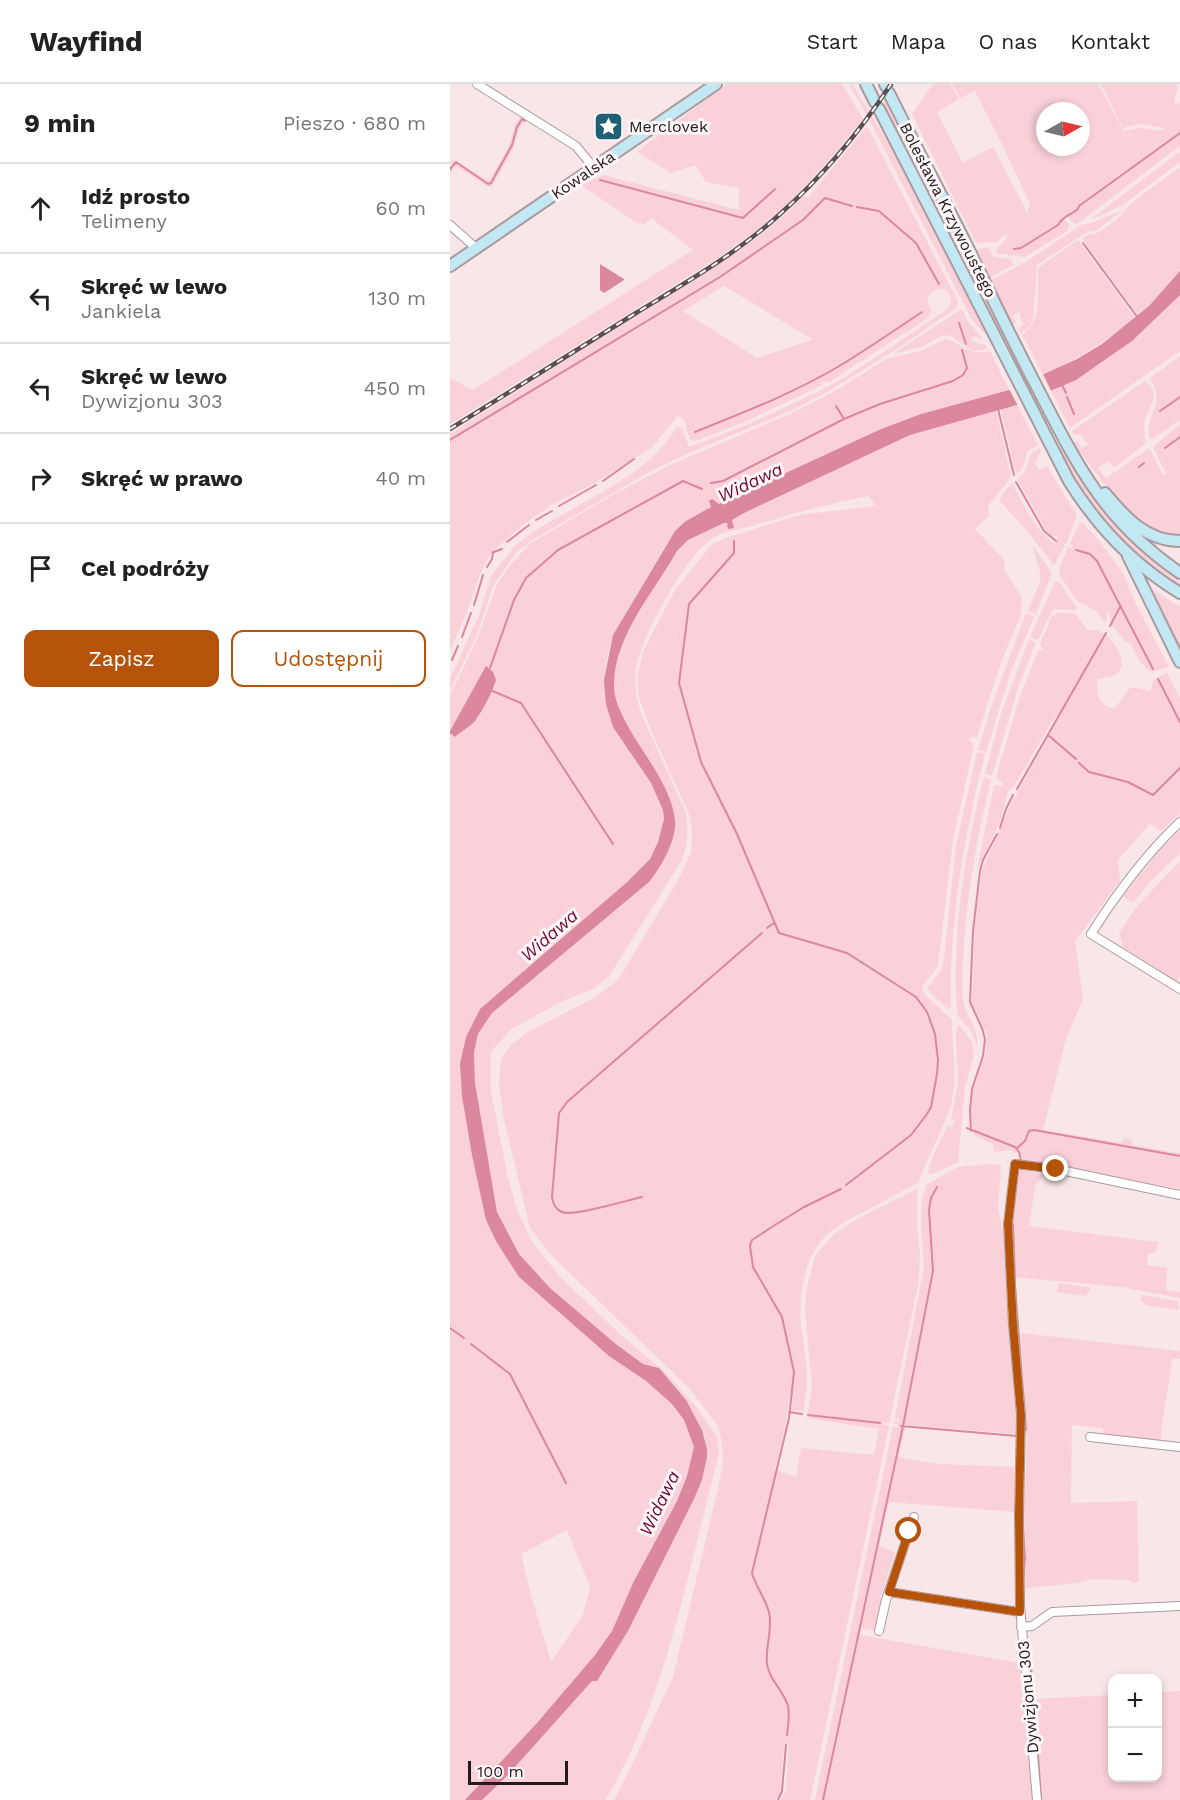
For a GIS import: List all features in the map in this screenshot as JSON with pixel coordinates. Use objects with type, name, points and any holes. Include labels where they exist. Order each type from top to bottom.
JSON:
[{"type":"main road","name":"Kowalska","points":[[450,266],[716,84]]},
{"type":"main road","name":"Bolesława Krzywoustego","points":[[866,84],[1054,453],[1081,500],[1125,550]]},
{"type":"main road","name":"Bolesława Krzywoustego","points":[[887,88],[1068,447]]},
{"type":"main road","points":[[1068,447],[1110,500],[1140,529],[1160,539],[1180,541]]},
{"type":"main road","points":[[1068,447],[1096,494],[1118,521],[1139,541],[1180,573]]},
{"type":"main road","points":[[1125,550],[1141,566],[1180,593]]},
{"type":"main road","points":[[1125,550],[1180,662]]},
{"type":"street","points":[[477,84],[576,146],[594,168]]},
{"type":"street","points":[[450,225],[476,248]]},
{"type":"street","points":[[1180,822],[1144,859],[1091,934],[1180,989]]},
{"type":"street","name":"Dywizjonu 303","points":[[1036,1800],[1021,1627],[1017,1613],[1021,1415],[1013,1325],[1008,1224],[1015,1164],[1056,1169],[1180,1195]]},
{"type":"street","points":[[1090,1437],[1180,1447]]},
{"type":"street","points":[[879,1631],[889,1592],[914,1517]]},
{"type":"street","points":[[889,1592],[1017,1613]]},
{"type":"street","points":[[1021,1627],[1032,1626],[1052,1612],[1180,1606]]},
{"type":"shaded area","points":[[726,84],[842,84],[863,119],[832,157],[789,203],[756,232],[450,424],[450,378],[473,390],[693,250],[651,218],[645,224],[637,223],[581,185],[603,175],[739,210],[739,188],[706,182],[695,165],[671,173],[637,152]]},
{"type":"shaded area","points":[[849,84],[852,84],[890,146],[986,332],[984,333],[972,320]]},
{"type":"shaded area","points":[[933,84],[950,84],[959,99],[937,112],[963,163],[993,147],[1026,214],[1030,204],[975,91],[960,98],[952,84],[1098,84],[1124,131],[1142,128],[1159,131],[1165,128],[1140,124],[1123,128],[1101,84],[1176,84],[1178,88],[1174,102],[1180,103],[1180,146],[1077,224],[1068,217],[1065,219],[1069,225],[1067,231],[1025,257],[996,253],[1008,237],[1006,234],[996,242],[976,243],[912,114]]},
{"type":"shaded area","points":[[886,99],[914,153],[912,163],[882,106]]},
{"type":"shaded area","points":[[522,116],[526,119],[519,130],[514,147],[491,188],[456,166],[450,175],[452,160],[489,181],[509,146],[515,125]]},
{"type":"shaded area","points":[[867,126],[958,301],[956,308],[903,345],[829,391],[793,410],[653,470],[534,539],[516,553],[493,586],[477,635],[450,690],[450,679],[479,615],[491,576],[514,547],[526,537],[634,472],[650,460],[677,427],[682,428],[689,447],[747,425],[818,392],[852,373],[949,308],[951,301],[948,292],[945,289],[936,290],[927,299],[931,311],[928,318],[829,382],[822,382],[821,386],[744,422],[695,441],[690,439],[684,420],[678,416],[651,448],[593,484],[553,504],[524,524],[491,553],[481,572],[450,650],[450,434],[754,240],[788,212],[802,197],[809,197]],"holes":[[[724,286],[812,339],[757,358],[683,311]]]},
{"type":"shaded area","points":[[1180,151],[1180,162],[1123,205],[1090,220]]},
{"type":"shaded area","points":[[918,161],[1003,332],[1000,335],[916,171]]},
{"type":"shaded area","points":[[1180,167],[1180,271],[1138,315],[1082,238],[1110,225],[1130,204]]},
{"type":"shaded area","points":[[1124,210],[1095,231],[1087,232],[1037,265],[1033,320],[1021,333],[1019,329],[1023,324],[1019,312],[1012,316],[1016,322],[1011,325],[975,251],[986,247],[991,251],[992,256],[1012,260],[1013,265],[992,276],[993,280],[1029,260],[1081,225]]},
{"type":"shaded area","points":[[1078,240],[1135,318],[1091,350],[1043,375],[1022,334],[1029,329],[1036,314],[1038,270]]},
{"type":"shaded area","points":[[600,264],[624,279],[604,293],[600,290]]},
{"type":"shaded area","points":[[1180,271],[1180,295],[1132,341],[1076,380],[1017,405],[910,435],[746,512],[732,520],[734,528],[728,529],[727,523],[724,523],[688,540],[677,551],[627,633],[615,668],[616,698],[630,730],[669,797],[675,820],[671,844],[649,882],[492,1013],[478,1034],[474,1052],[475,1083],[497,1212],[519,1254],[550,1288],[617,1345],[643,1364],[659,1368],[686,1400],[702,1430],[707,1457],[702,1480],[694,1499],[628,1631],[597,1681],[592,1681],[505,1778],[482,1800],[465,1800],[537,1723],[595,1655],[612,1631],[634,1581],[677,1501],[687,1476],[694,1447],[684,1420],[672,1404],[646,1381],[609,1356],[519,1277],[497,1243],[486,1220],[462,1096],[460,1064],[466,1037],[480,1009],[626,883],[650,859],[658,842],[664,819],[663,810],[651,783],[613,727],[606,704],[604,680],[613,635],[675,531],[686,521],[711,507],[709,501],[712,499],[719,504],[881,429],[921,414],[1009,390],[1077,359],[1102,344],[1149,306]]},
{"type":"shaded area","points":[[1180,295],[1180,351],[1070,428],[1051,390],[1104,361],[1151,323]]},
{"type":"shaded area","points":[[960,310],[984,340],[974,336],[971,339],[973,342],[986,345],[988,349],[972,351],[946,335],[924,346],[893,354]]},
{"type":"shaded area","points":[[944,339],[970,351],[990,351],[1009,390],[921,414],[881,429],[719,505],[712,505],[667,543],[613,635],[604,680],[640,768],[651,783],[663,810],[664,819],[658,842],[650,859],[626,883],[480,1009],[466,1037],[497,1243],[519,1277],[609,1356],[646,1381],[672,1404],[684,1420],[694,1447],[687,1476],[677,1501],[634,1581],[612,1631],[595,1655],[537,1723],[465,1800],[450,1800],[450,733],[455,737],[475,721],[496,680],[486,667],[450,731],[450,696],[477,639],[497,585],[510,565],[531,543],[668,466],[792,413],[842,387],[886,359],[924,350]],"holes":[[[567,1530],[590,1587],[583,1615],[551,1662],[521,1554]]]},
{"type":"shaded area","points":[[1180,356],[1180,420],[1152,439],[1149,437],[1149,428],[1157,395],[1150,378]]},
{"type":"shaded area","points":[[1145,381],[1154,396],[1145,420],[1145,444],[1118,465],[1114,467],[1108,461],[1098,468],[1106,478],[1148,449],[1163,475],[1166,474],[1153,447],[1180,424],[1180,437],[1165,447],[1167,448],[1180,438],[1180,538],[1144,529],[1119,503],[1073,443],[1077,441],[1081,448],[1088,445],[1081,435],[1074,435],[1072,431]]},
{"type":"shaded area","points":[[1017,405],[1038,445],[1028,451],[1022,469],[1016,474],[1001,409]]},
{"type":"shaded area","points":[[996,411],[1011,477],[988,506],[989,516],[975,529],[1005,561],[1004,569],[1022,598],[1021,615],[1001,662],[977,737],[971,737],[969,740],[974,745],[953,840],[938,966],[922,987],[924,994],[952,1020],[954,1073],[951,1104],[919,1182],[836,1227],[823,1238],[813,1253],[803,1283],[801,1305],[807,1388],[803,1411],[791,1410],[793,1399],[789,1398],[775,1470],[796,1477],[801,1448],[874,1455],[879,1429],[807,1418],[812,1386],[805,1310],[807,1288],[815,1256],[834,1234],[859,1218],[917,1189],[919,1281],[889,1423],[883,1423],[889,1426],[810,1800],[781,1800],[786,1791],[789,1745],[784,1744],[780,1792],[776,1800],[614,1800],[673,1677],[720,1480],[723,1463],[722,1442],[718,1426],[689,1388],[553,1257],[530,1228],[503,1115],[499,1085],[501,1059],[511,1045],[526,1033],[596,997],[618,980],[681,875],[691,852],[692,831],[689,814],[650,728],[638,695],[638,673],[644,649],[675,590],[712,544],[799,515],[876,506],[868,496],[716,536],[693,557],[681,574],[648,633],[637,664],[635,683],[641,713],[685,811],[687,836],[682,860],[609,976],[595,988],[563,1001],[511,1029],[491,1052],[491,1092],[508,1178],[517,1210],[531,1240],[561,1278],[622,1336],[667,1374],[697,1408],[717,1437],[719,1454],[674,1632],[660,1677],[626,1762],[605,1800],[482,1800],[505,1778],[592,1681],[597,1681],[628,1631],[694,1499],[702,1480],[707,1457],[704,1435],[694,1415],[659,1368],[643,1364],[617,1345],[550,1288],[519,1254],[497,1212],[475,1083],[474,1052],[478,1034],[492,1013],[649,882],[674,828],[669,799],[619,710],[616,700],[614,681],[623,642],[644,603],[677,551],[688,540],[724,523],[734,528],[732,520],[746,512],[910,435]]},
{"type":"shaded area","points":[[1040,448],[1041,451],[1035,464],[1039,470],[1047,466],[1077,516],[1066,544],[1059,541],[1065,545],[1054,565],[1000,501],[1001,496],[1012,483],[1036,525],[1055,544],[1058,536],[1050,536],[1017,479],[1025,472],[1031,453]]},
{"type":"shaded area","points":[[1062,449],[1086,487],[1113,523],[1145,555],[1180,582],[1180,586],[1143,558],[1111,526],[1083,490],[1060,450]]},
{"type":"shaded area","points":[[1082,522],[1101,543],[1124,575],[1135,602],[1169,667],[1151,672],[1147,669],[1139,660],[1131,644],[1125,641],[1111,624],[1108,608],[1106,624],[1096,611],[1077,601],[1060,576],[1059,569],[1068,547],[1073,546],[1070,544]]},
{"type":"shaded area","points":[[1032,545],[1052,573],[1036,614],[1028,611],[1041,575]]},
{"type":"shaded area","points":[[1055,582],[1060,583],[1077,608],[1075,610],[1053,609],[1038,640],[1030,637]]},
{"type":"shaded area","points":[[1149,587],[1180,607],[1180,651]]},
{"type":"shaded area","points":[[1026,613],[1034,617],[1011,671],[986,752],[978,750],[991,707]]},
{"type":"shaded area","points":[[1057,613],[1075,613],[1087,630],[1098,631],[1106,635],[1119,652],[1122,664],[1120,670],[1114,675],[1097,679],[1099,698],[1108,707],[1114,709],[1131,687],[1150,691],[1154,679],[1167,673],[1180,698],[1180,813],[1161,831],[1150,824],[1118,860],[1120,881],[1075,941],[1083,999],[1066,1039],[1043,1130],[1122,1143],[1124,1138],[1132,1140],[1131,1145],[1180,1153],[1180,1189],[1055,1166],[1024,1163],[1019,1150],[1016,1153],[1010,1150],[994,1152],[993,1144],[974,1135],[971,1115],[973,1091],[986,1051],[987,1035],[972,1002],[975,920],[982,871],[1009,808],[1061,714],[1056,715],[1014,786],[1008,791],[1000,822],[977,869],[994,786],[1002,787],[1003,783],[996,777],[1019,699],[1038,651],[1043,650],[1040,644],[1051,617]]},
{"type":"shaded area","points":[[1029,639],[1036,643],[1019,685],[992,776],[985,774],[1001,714]]},
{"type":"shaded area","points":[[486,666],[493,672],[496,680],[492,691],[475,721],[455,737],[450,731]]},
{"type":"shaded area","points":[[977,752],[985,754],[959,879],[951,975],[951,1007],[948,1009],[927,989],[941,970],[944,959],[956,846]]},
{"type":"shaded area","points":[[984,777],[991,779],[979,833],[966,915],[963,971],[964,1004],[976,1033],[977,1046],[972,1032],[957,1015],[956,955],[965,865]]},
{"type":"shaded area","points":[[1180,831],[1180,853],[1148,884],[1133,903],[1123,896],[1162,848]]},
{"type":"shaded area","points":[[1180,861],[1180,975],[1177,981],[1123,947],[1119,933],[1138,905]]},
{"type":"shaded area","points":[[958,1026],[972,1042],[974,1054],[965,1088],[958,1162],[930,1175],[929,1166],[934,1154],[948,1125],[952,1127],[954,1125],[950,1121],[954,1123],[955,1120],[951,1118],[958,1083],[956,1035]]},
{"type":"shaded area","points":[[1001,1165],[998,1210],[1005,1239],[1008,1268],[1008,1310],[1018,1413],[1017,1434],[906,1425],[898,1457],[938,1464],[1014,1467],[1016,1512],[889,1502],[879,1545],[895,1553],[880,1599],[883,1600],[876,1631],[861,1628],[860,1635],[1019,1663],[1032,1800],[815,1800],[893,1427],[897,1427],[898,1424],[894,1421],[899,1422],[900,1419],[895,1418],[924,1267],[921,1224],[922,1201],[926,1185],[958,1167]]},
{"type":"shaded area","points":[[1017,1171],[1047,1175],[1036,1183],[1029,1226],[1158,1242],[1156,1253],[1148,1253],[1147,1265],[1167,1268],[1166,1290],[1180,1292],[1180,1298],[1122,1287],[1013,1277],[1011,1227]]},
{"type":"shaded area","points":[[1058,1283],[1091,1288],[1086,1296],[1057,1292]]},
{"type":"shaded area","points":[[1143,1295],[1177,1301],[1179,1308],[1177,1310],[1146,1305],[1140,1300]]},
{"type":"shaded area","points":[[1021,1333],[1180,1351],[1180,1359],[1172,1359],[1160,1441],[1104,1435],[1103,1428],[1072,1425],[1071,1503],[1137,1501],[1139,1582],[1092,1579],[1078,1583],[1025,1588],[1024,1516],[1027,1437]]},
{"type":"shaded area","points":[[1180,1691],[1180,1800],[1041,1800],[1037,1699],[1108,1695],[1108,1782],[1162,1782],[1162,1692]]},
{"type":"pier","points":[[1042,372],[1052,393],[1019,408],[1008,387]]},
{"type":"waterway","points":[[450,169],[456,162],[488,184],[491,183],[512,145],[517,127],[522,119],[525,121]]},
{"type":"waterway","points":[[1014,249],[1021,248],[1058,225],[1079,206],[1180,133]]},
{"type":"waterway","points":[[600,180],[743,218],[775,189]]},
{"type":"waterway","points":[[450,440],[720,277],[803,220],[825,198],[852,206]]},
{"type":"waterway","points":[[857,207],[879,211],[916,243],[939,284]]},
{"type":"waterway","points":[[1083,243],[1138,318]]},
{"type":"waterway","points":[[695,432],[770,401],[824,375],[922,312]]},
{"type":"waterway","points":[[959,323],[966,344]]},
{"type":"waterway","name":"Widawa","points":[[711,483],[723,481],[844,419],[880,404],[953,381],[963,375],[967,368],[962,350]]},
{"type":"waterway","points":[[1062,385],[1066,393]]},
{"type":"waterway","points":[[1067,397],[1074,414]]},
{"type":"waterway","points":[[1160,411],[1180,397]]},
{"type":"waterway","points":[[836,406],[844,419]]},
{"type":"waterway","points":[[998,409],[1014,475]]},
{"type":"waterway","points":[[1165,448],[1180,437]]},
{"type":"waterway","points":[[603,481],[634,459]]},
{"type":"waterway","points":[[1139,467],[1144,463]]},
{"type":"waterway","points":[[490,668],[514,600],[526,578],[558,550],[683,481],[702,489]]},
{"type":"waterway","points":[[1016,482],[1044,531],[1056,541]]},
{"type":"waterway","points":[[559,506],[596,485]]},
{"type":"waterway","points":[[536,520],[552,511]]},
{"type":"waterway","points":[[507,542],[529,525]]},
{"type":"waterway","points":[[734,541],[734,553],[689,604],[679,683],[701,762],[737,834],[779,933],[847,953],[916,997],[927,1012],[935,1034],[937,1074],[931,1107],[927,1114],[911,1135],[846,1185]]},
{"type":"waterway","points":[[494,552],[502,549]]},
{"type":"waterway","points":[[1076,550],[1090,554],[1097,561],[1153,669]]},
{"type":"waterway","points":[[487,567],[493,552]]},
{"type":"waterway","points":[[474,605],[483,575]]},
{"type":"waterway","points":[[1110,626],[1120,607]]},
{"type":"waterway","points":[[462,637],[471,613]]},
{"type":"waterway","points":[[1017,789],[1106,633]]},
{"type":"waterway","points":[[452,660],[458,646]]},
{"type":"waterway","points":[[1158,679],[1180,722]]},
{"type":"waterway","points":[[490,690],[521,703],[613,844]]},
{"type":"waterway","points":[[1048,735],[1076,759]]},
{"type":"waterway","points":[[1079,763],[1089,772],[1128,782],[1153,795],[1180,768]]},
{"type":"waterway","points":[[1000,828],[1013,795]]},
{"type":"waterway","points":[[971,1131],[972,1089],[983,1056],[985,1039],[970,1002],[973,931],[980,871],[983,860],[997,834]]},
{"type":"waterway","points":[[767,928],[774,923]]},
{"type":"waterway","points":[[642,1197],[577,1212],[562,1212],[556,1208],[552,1197],[559,1113],[567,1102],[762,933]]},
{"type":"waterway","points":[[967,1128],[1015,1147],[1021,1161]]},
{"type":"waterway","points":[[1017,1148],[1025,1141],[1029,1131],[1034,1130],[1180,1156]]},
{"type":"waterway","points":[[823,1800],[903,1426],[933,1271],[929,1210],[931,1198],[937,1187]]},
{"type":"waterway","points":[[787,1735],[788,1706],[767,1664],[769,1612],[752,1573],[789,1418],[794,1372],[782,1317],[753,1267],[750,1246],[752,1240],[775,1225],[804,1207],[841,1189]]},
{"type":"waterway","points":[[1013,1224],[1015,1282]]},
{"type":"waterway","points":[[1015,1286],[1026,1430]]},
{"type":"waterway","points":[[450,1328],[464,1338]]},
{"type":"waterway","points":[[471,1344],[510,1374],[566,1483]]},
{"type":"waterway","points":[[789,1412],[802,1414]]},
{"type":"waterway","points":[[808,1415],[880,1423]]},
{"type":"waterway","points":[[901,1426],[1017,1436]]},
{"type":"waterway","points":[[1023,1528],[1025,1558],[1023,1582]]},
{"type":"waterway","points":[[1027,1648],[1033,1679],[1041,1800]]},
{"type":"waterway","points":[[778,1800],[782,1791],[786,1745]]},
{"type":"railway","points":[[450,429],[691,279],[763,229],[825,169],[853,137],[891,84]]},
{"type":"place","name":"Merclovek","points":[[608,126]]},
{"type":"route","points":[[909,1531],[889,1592],[1014,1613],[1020,1612],[1021,1415],[1013,1325],[1008,1224],[1015,1164],[1049,1170],[1056,1169]]}]
